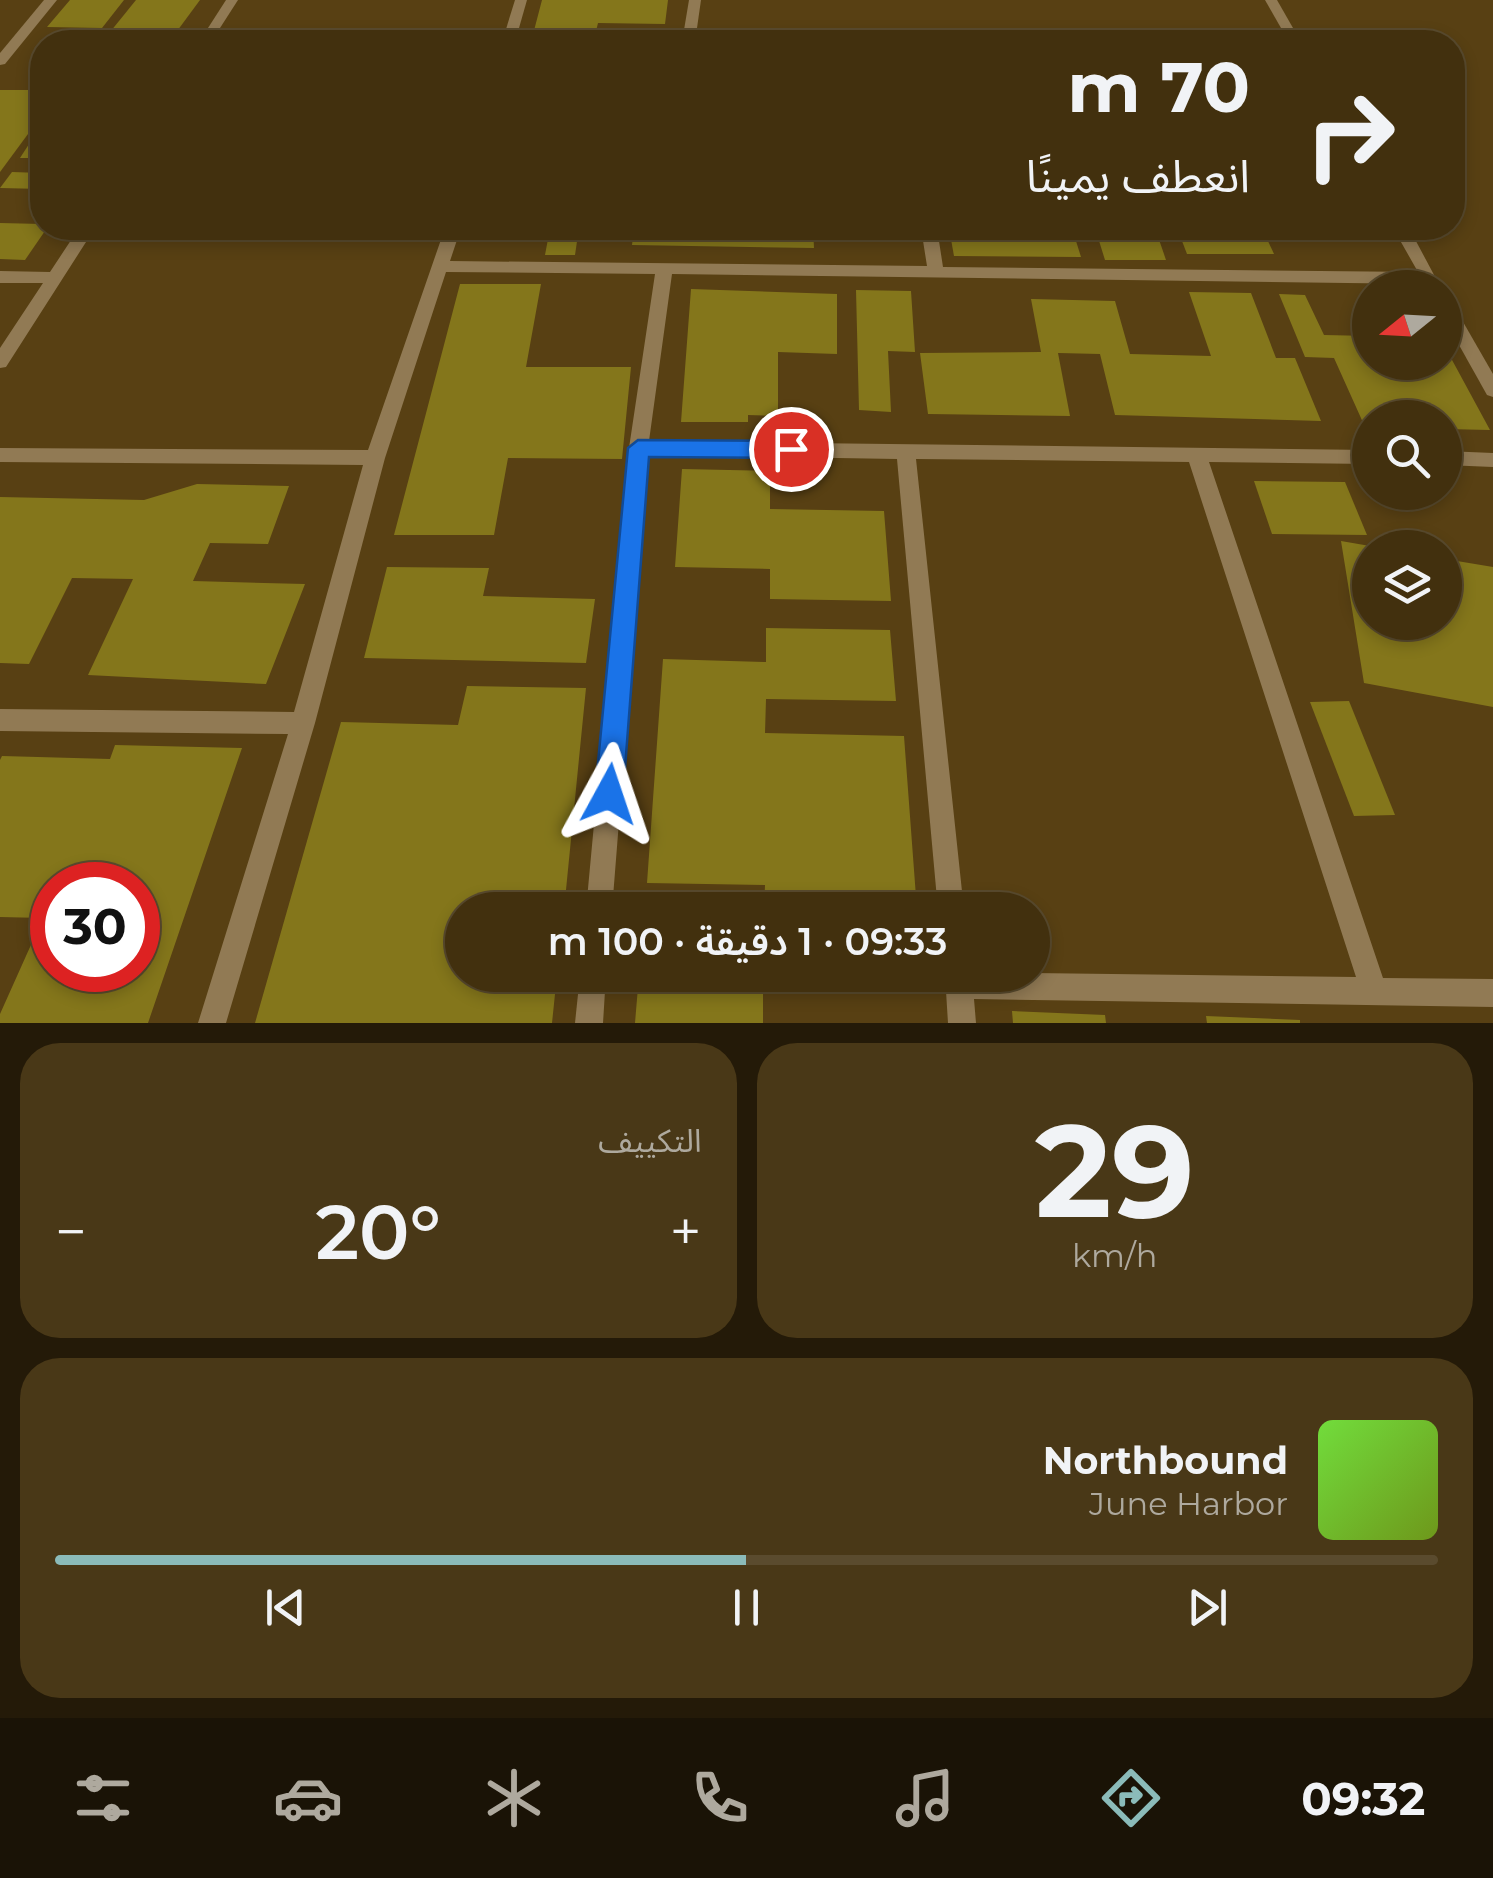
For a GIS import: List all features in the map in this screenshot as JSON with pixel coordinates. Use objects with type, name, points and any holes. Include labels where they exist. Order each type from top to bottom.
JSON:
[{"type":"street","points":[[0,60],[51,0]]},
{"type":"street","points":[[212,30],[232,0]]},
{"type":"street","points":[[512,30],[521,0]]},
{"type":"street","points":[[690,30],[694,0]]},
{"type":"street","points":[[1271,0],[1288,30]]},
{"type":"street","points":[[0,362],[79,240]]},
{"type":"street","points":[[212,1023],[303,724],[375,458],[450,240]]},
{"type":"street","points":[[931,240],[936,273]]},
{"type":"street","points":[[1408,240],[1425,270]]},
{"type":"street","points":[[442,266],[1352,281]]},
{"type":"street","points":[[601,892],[638,448],[664,270]]},
{"type":"street","points":[[0,277],[55,278]]},
{"type":"street","points":[[1462,335],[1493,390]]},
{"type":"street","points":[[638,448],[1352,457]]},
{"type":"street","points":[[906,450],[949,892]]},
{"type":"street","points":[[1196,453],[1374,992]]},
{"type":"street","points":[[0,455],[375,458]]},
{"type":"street","points":[[1462,459],[1493,460]]},
{"type":"street","points":[[0,720],[303,724]]},
{"type":"street","points":[[1050,983],[1493,993]]},
{"type":"street","points":[[589,1023],[592,992]]},
{"type":"street","points":[[959,992],[962,1023]]},
{"type":"building","points":[[70,0],[124,0],[102,28],[47,27]]},
{"type":"building","points":[[136,0],[200,0],[178,30],[112,30]]},
{"type":"building","points":[[542,0],[668,0],[665,24],[598,23],[596,30],[534,30]]},
{"type":"building","points":[[0,90],[30,90],[30,131],[0,172]]},
{"type":"building","points":[[30,143],[30,158],[20,158]]},
{"type":"building","points":[[12,172],[30,173],[30,189],[0,188]]},
{"type":"building","points":[[0,223],[30,224],[30,240],[39,240],[25,260],[0,259]]},
{"type":"building","points":[[548,240],[577,240],[575,255],[545,255]]},
{"type":"building","points":[[633,240],[814,240],[814,248],[632,245]]},
{"type":"building","points":[[951,240],[1076,240],[1081,257],[954,256]]},
{"type":"building","points":[[1099,240],[1159,240],[1166,260],[1105,260]]},
{"type":"building","points":[[1182,240],[1268,240],[1274,254],[1187,254]]},
{"type":"building","points":[[460,284],[541,284],[526,367],[631,367],[622,459],[508,458],[494,535],[394,535]]},
{"type":"building","points":[[691,289],[837,294],[837,354],[778,352],[778,416],[748,415],[748,422],[681,422]]},
{"type":"building","points":[[856,290],[911,291],[915,352],[888,351],[891,412],[859,410]]},
{"type":"building","points":[[1189,292],[1251,293],[1276,358],[1295,358],[1321,421],[1115,415],[1100,354],[1058,353],[1070,416],[928,414],[920,353],[1041,352],[1031,299],[1115,301],[1130,354],[1211,356]]},
{"type":"building","points":[[1279,294],[1305,295],[1324,335],[1352,336],[1352,380],[1462,378],[1490,430],[1462,429],[1462,400],[1353,400],[1334,358],[1305,357]]},
{"type":"building","points":[[682,469],[770,471],[770,509],[884,511],[891,601],[770,599],[770,569],[675,567]]},
{"type":"building","points":[[1254,481],[1345,482],[1352,510],[1357,510],[1365,530],[1352,530],[1352,535],[1272,534]]},
{"type":"building","points":[[197,484],[289,486],[268,544],[210,543],[193,581],[305,584],[266,684],[88,675],[133,579],[72,578],[29,664],[0,663],[0,497],[144,500]]},
{"type":"building","points":[[1341,541],[1352,543],[1352,609]]},
{"type":"building","points":[[1462,562],[1493,567],[1493,707],[1364,683],[1357,640],[1462,640]]},
{"type":"building","points":[[387,567],[489,568],[483,596],[595,599],[586,663],[364,658]]},
{"type":"building","points":[[766,628],[890,630],[896,701],[766,699],[765,733],[904,736],[916,892],[765,892],[765,885],[647,883],[663,659],[766,662]]},
{"type":"building","points":[[467,686],[586,688],[566,892],[445,892],[445,992],[555,992],[552,1023],[255,1023],[341,722],[458,725]]},
{"type":"building","points":[[1349,701],[1395,815],[1354,816],[1310,702]]},
{"type":"building","points":[[115,745],[242,748],[160,988],[160,862],[30,862],[30,918],[0,917],[2,756],[110,759]]},
{"type":"building","points":[[30,947],[30,992],[159,992],[148,1023],[0,1023],[0,1014]]},
{"type":"building","points":[[638,992],[763,992],[763,1023],[635,1023]]},
{"type":"building","points":[[1012,1011],[1105,1015],[1106,1023],[1013,1023]]},
{"type":"building","points":[[1206,1016],[1300,1020],[1300,1023],[1207,1023]]},
{"type":"route","points":[[609,794],[638,448],[791,449]]}]
